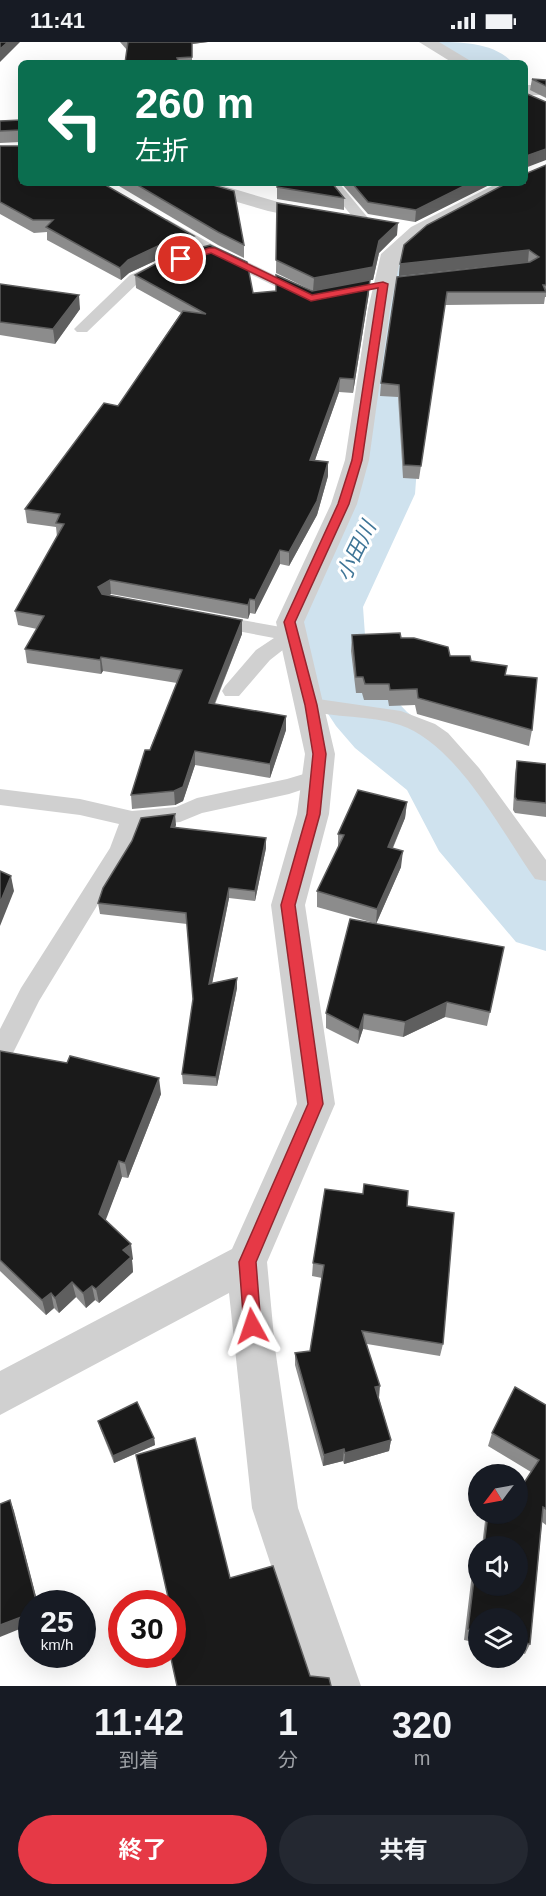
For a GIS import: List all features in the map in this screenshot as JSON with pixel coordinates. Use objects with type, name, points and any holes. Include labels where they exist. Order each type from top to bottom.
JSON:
[{"type":"street","points":[[427,42],[460,60]]},
{"type":"street","points":[[528,90],[546,90]]},
{"type":"street","points":[[528,97],[546,108]]},
{"type":"street","points":[[203,186],[275,207],[400,228],[505,186]]},
{"type":"street","points":[[336,1686],[275,1508],[254,1348],[247,1262],[316,1104],[288,905],[314,814],[322,707],[292,635],[290,622],[344,504],[357,460],[391,254],[400,228]]},
{"type":"street","points":[[0,1394],[247,1262]]},
{"type":"lane","points":[[334,186],[364,222]]},
{"type":"lane","points":[[154,215],[212,250],[311,298],[321,296]]},
{"type":"lane","points":[[193,255],[212,250]]},
{"type":"lane","points":[[82,330],[135,278],[175,261]]},
{"type":"lane","points":[[190,617],[292,635]]},
{"type":"lane","points":[[232,691],[263,655],[292,635]]},
{"type":"lane","points":[[322,707],[388,716],[429,730],[459,758],[543,873]]},
{"type":"lane","points":[[0,796],[80,807],[132,819],[180,814],[197,806],[290,786],[317,777]]},
{"type":"lane","points":[[0,1054],[30,995],[120,850],[132,819]]},
{"type":"building","points":[[0,42],[8,42],[0,49]]},
{"type":"building","points":[[128,42],[192,42],[192,57],[177,58],[178,60],[125,60]]},
{"type":"building","points":[[532,79],[546,80],[546,86]]},
{"type":"building","points":[[528,94],[546,102],[546,149],[528,155]]},
{"type":"building","points":[[18,120],[18,130],[0,131],[0,121]]},
{"type":"building","points":[[0,146],[18,146],[18,186],[107,186],[194,236],[158,246],[128,260],[120,268],[46,227],[53,220],[33,220],[0,202]]},
{"type":"building","points":[[546,165],[546,285],[543,285],[546,292],[447,292],[421,466],[404,465],[399,385],[381,383],[397,277],[530,262],[539,257],[529,250],[400,264],[404,245],[427,225],[501,186],[528,186],[528,173]]},
{"type":"building","points":[[139,186],[216,186],[234,191],[244,245]]},
{"type":"building","points":[[334,186],[344,198],[277,187]]},
{"type":"building","points":[[355,186],[464,186],[416,210],[368,202]]},
{"type":"building","points":[[277,203],[398,223],[379,241],[373,267],[314,278],[276,260]]},
{"type":"building","points":[[210,245],[247,262],[253,293],[276,291],[276,275],[312,291],[370,280],[354,379],[340,378],[310,460],[328,462],[317,501],[289,552],[280,550],[255,600],[250,599],[248,605],[110,580],[98,587],[102,594],[242,620],[209,703],[286,716],[270,764],[195,751],[183,787],[174,791],[131,795],[145,750],[150,750],[182,670],[101,657],[100,660],[25,649],[44,616],[15,611],[64,524],[56,523],[60,514],[25,509],[104,403],[118,406],[183,311],[206,314],[135,275],[170,256]]},
{"type":"building","points":[[0,284],[79,295],[53,329],[0,322]]},
{"type":"building","points":[[400,633],[401,638],[414,638],[448,647],[450,656],[470,656],[471,661],[507,666],[505,675],[537,678],[532,730],[418,698],[417,689],[390,690],[389,684],[365,684],[363,677],[356,677],[352,635]]},
{"type":"building","points":[[517,761],[546,764],[546,803],[517,800],[515,797]]},
{"type":"building","points":[[358,790],[407,802],[388,847],[403,851],[377,909],[317,891],[344,835],[338,834]]},
{"type":"building","points":[[175,814],[171,827],[266,838],[255,891],[229,888],[209,984],[237,978],[216,1077],[182,1074],[193,999],[186,913],[98,903],[103,888],[132,841],[141,818]]},
{"type":"building","points":[[0,871],[11,876],[0,903]]},
{"type":"building","points":[[350,919],[504,947],[490,1012],[447,1002],[405,1022],[364,1014],[359,1030],[326,1013]]},
{"type":"building","points":[[0,1051],[67,1063],[70,1056],[159,1078],[125,1163],[119,1161],[99,1214],[131,1244],[123,1250],[131,1257],[96,1289],[92,1286],[83,1293],[72,1282],[55,1298],[51,1293],[42,1300],[0,1260]]},
{"type":"building","points":[[364,1184],[408,1191],[407,1206],[454,1213],[443,1344],[362,1331],[380,1386],[375,1387],[391,1440],[345,1453],[344,1449],[324,1455],[295,1353],[310,1351],[324,1265],[313,1263],[325,1189],[363,1194]]},
{"type":"building","points":[[515,1387],[546,1405],[546,1509],[543,1507],[530,1644],[528,1644],[528,1608],[471,1608],[472,1596],[528,1596],[528,1536],[485,1536],[487,1524],[528,1524],[528,1477],[539,1460],[492,1433]]},
{"type":"building","points":[[137,1402],[154,1438],[113,1456],[98,1421]]},
{"type":"building","points":[[195,1438],[230,1578],[273,1566],[310,1676],[329,1678],[331,1686],[177,1686],[173,1668],[186,1668],[186,1590],[166,1590],[136,1455]]},
{"type":"building","points":[[10,1500],[33,1590],[18,1590],[18,1618],[0,1625],[0,1504]]},
{"type":"waterway","name":"小田川","points":[[453,42],[486,60]]},
{"type":"waterway","name":"小田川","points":[[546,184],[416,250],[404,294],[384,494],[329,607],[332,665],[362,709],[381,730],[437,773],[467,831],[546,919]]},
{"type":"route","points":[[181,259],[212,250],[311,298],[383,284],[357,460],[344,504],[290,622],[311,705],[320,754],[314,814],[288,905],[316,1104],[247,1262],[252,1326]]}]
